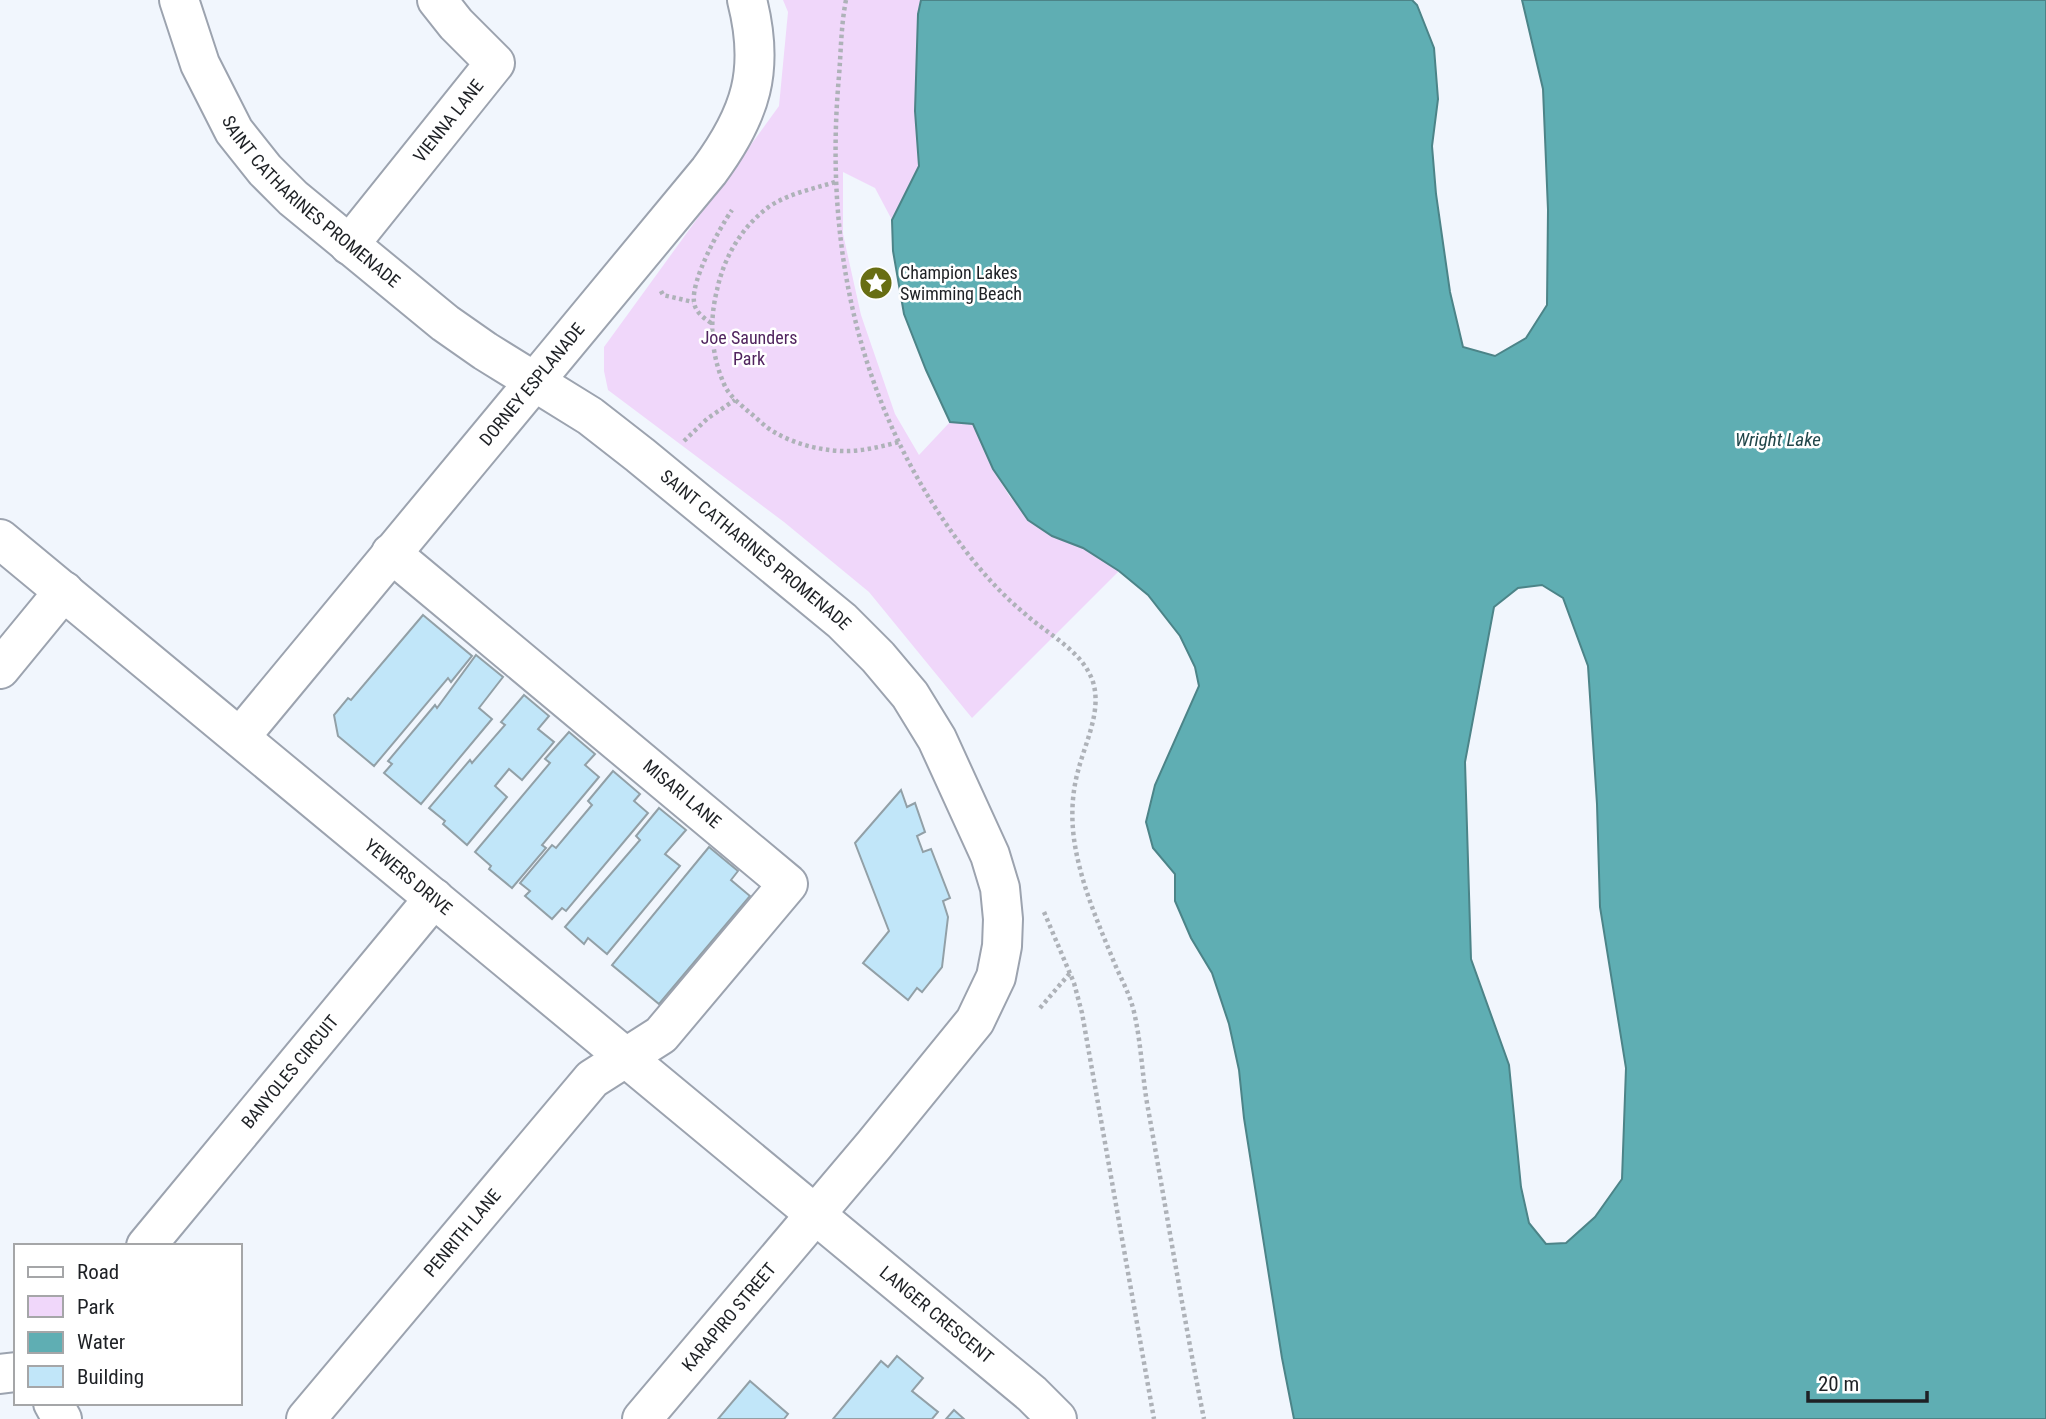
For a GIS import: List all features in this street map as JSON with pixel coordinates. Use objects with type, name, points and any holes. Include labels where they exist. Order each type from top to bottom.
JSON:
[{"type":"street","name":"SAINT CATHARINES PROMENADE","points":[[179,0],[200,64],[234,131],[265,170],[286,191],[445,324],[590,416],[842,621],[878,656],[910,695],[937,739],[990,855],[1000,888],[1002,946],[996,977],[985,1003],[965,1035],[816,1214]]},
{"type":"street","name":"VIENNA LANE","points":[[349,245],[495,63],[456,24],[437,0]]},
{"type":"street","name":"DORNEY ESPLANADE","points":[[240,737],[729,145],[742,120],[753,78],[754,36],[747,0]]},
{"type":"street","name":"YEWERS DRIVE","points":[[0,539],[816,1214]]},
{"type":"street","name":"MISARI LANE","points":[[391,553],[788,884],[661,1034],[626,1056]]},
{"type":"street","points":[[0,669],[64,591]]},
{"type":"street","name":"BANYOLES CIRCUIT","points":[[148,1244],[434,898]]},
{"type":"street","name":"PENRITH LANE","points":[[306,1419],[592,1079],[626,1056]]},
{"type":"street","name":"KARAPIRO STREET","points":[[642,1419],[816,1214]]},
{"type":"street","name":"LANGER CRESCENT","points":[[816,1214],[1032,1394],[1057,1419]]},
{"type":"path","points":[[846,0],[835,116],[835,182],[852,313],[872,380],[899,442],[957,541],[986,576],[1022,612],[1086,666],[1092,679],[1095,713],[1073,794],[1074,837],[1079,869],[1131,1000],[1204,1419]]},
{"type":"path","points":[[835,182],[794,194],[770,206],[736,241],[721,271],[711,323],[715,355],[725,387],[735,400],[774,432],[814,448],[848,451],[899,442]]},
{"type":"path","points":[[711,323],[699,314],[694,302],[698,281],[714,236],[733,209]]},
{"type":"path","points":[[657,285],[663,295],[694,302]]},
{"type":"path","points":[[680,445],[708,418],[735,400]]},
{"type":"path","points":[[1040,903],[1070,974],[1082,1013],[1154,1419]]},
{"type":"path","points":[[1040,1008],[1070,974]]},
{"type":"green space","name":"Joe Saunders Park","points":[[783,0],[921,0],[918,14],[915,111],[919,166],[892,220],[875,188],[843,172],[843,234],[861,315],[895,414],[919,455],[950,422],[973,424],[993,469],[1010,497],[1052,536],[1083,548],[1119,571],[972,718],[869,592],[784,522],[608,390],[604,371],[604,347],[779,106],[788,12]]},
{"type":"water","name":"Wright Lake","points":[[921,0],[1412,0],[1417,5],[1434,48],[1438,99],[1432,146],[1450,292],[1463,347],[1495,356],[1526,338],[1547,305],[1548,210],[1543,89],[1522,0],[2046,0],[2046,1419],[1294,1419],[1244,1118],[1239,1070],[1229,1024],[1212,973],[1191,938],[1175,901],[1175,874],[1153,848],[1146,822],[1155,785],[1199,686],[1195,667],[1180,636],[1148,595],[1119,571],[1083,548],[1052,536],[1028,520],[993,469],[973,424],[950,422],[926,370],[904,314],[893,251],[892,220],[919,166],[915,111],[918,14]],"holes":[[[1542,585],[1563,598],[1588,666],[1597,804],[1600,907],[1626,1068],[1622,1179],[1595,1217],[1566,1243],[1546,1244],[1529,1223],[1521,1187],[1509,1065],[1471,959],[1465,762],[1494,607],[1518,588]]]},
{"type":"building","points":[[423,615],[472,656],[451,682],[448,678],[374,766],[338,736],[334,715],[348,698],[351,700]]},
{"type":"building","points":[[476,655],[503,677],[479,708],[492,719],[421,804],[384,773],[392,764],[388,761],[435,705],[437,708]]},
{"type":"building","points":[[524,695],[549,716],[538,729],[554,742],[522,780],[509,769],[495,786],[507,797],[467,845],[429,808],[470,760],[472,763],[505,725],[501,722]]},
{"type":"building","points":[[569,732],[595,754],[585,765],[599,777],[542,845],[546,848],[512,888],[489,869],[491,866],[475,852],[550,763],[545,759]]},
{"type":"building","points":[[613,771],[640,794],[634,801],[648,813],[566,911],[562,908],[552,919],[525,896],[530,891],[520,883],[552,845],[556,848],[592,805],[588,801]]},
{"type":"building","points":[[901,790],[907,807],[915,803],[925,832],[917,836],[923,852],[931,849],[950,898],[943,901],[948,917],[942,967],[922,992],[917,988],[908,1000],[863,963],[889,931],[855,843]]},
{"type":"building","points":[[659,808],[686,830],[665,854],[680,866],[607,954],[588,938],[584,944],[565,927],[640,840],[636,836]]},
{"type":"building","points":[[709,847],[738,871],[731,880],[750,896],[659,1004],[612,965]]},
{"type":"building","points":[[897,1356],[923,1378],[912,1391],[938,1412],[932,1419],[833,1419],[881,1361],[888,1367]]},
{"type":"building","points":[[750,1381],[788,1414],[784,1419],[718,1419]]},
{"type":"building","points":[[954,1410],[964,1419],[946,1419]]},
{"type":"place","name":"Champion Lakes Swimming Beach","points":[[876,283]]}]
